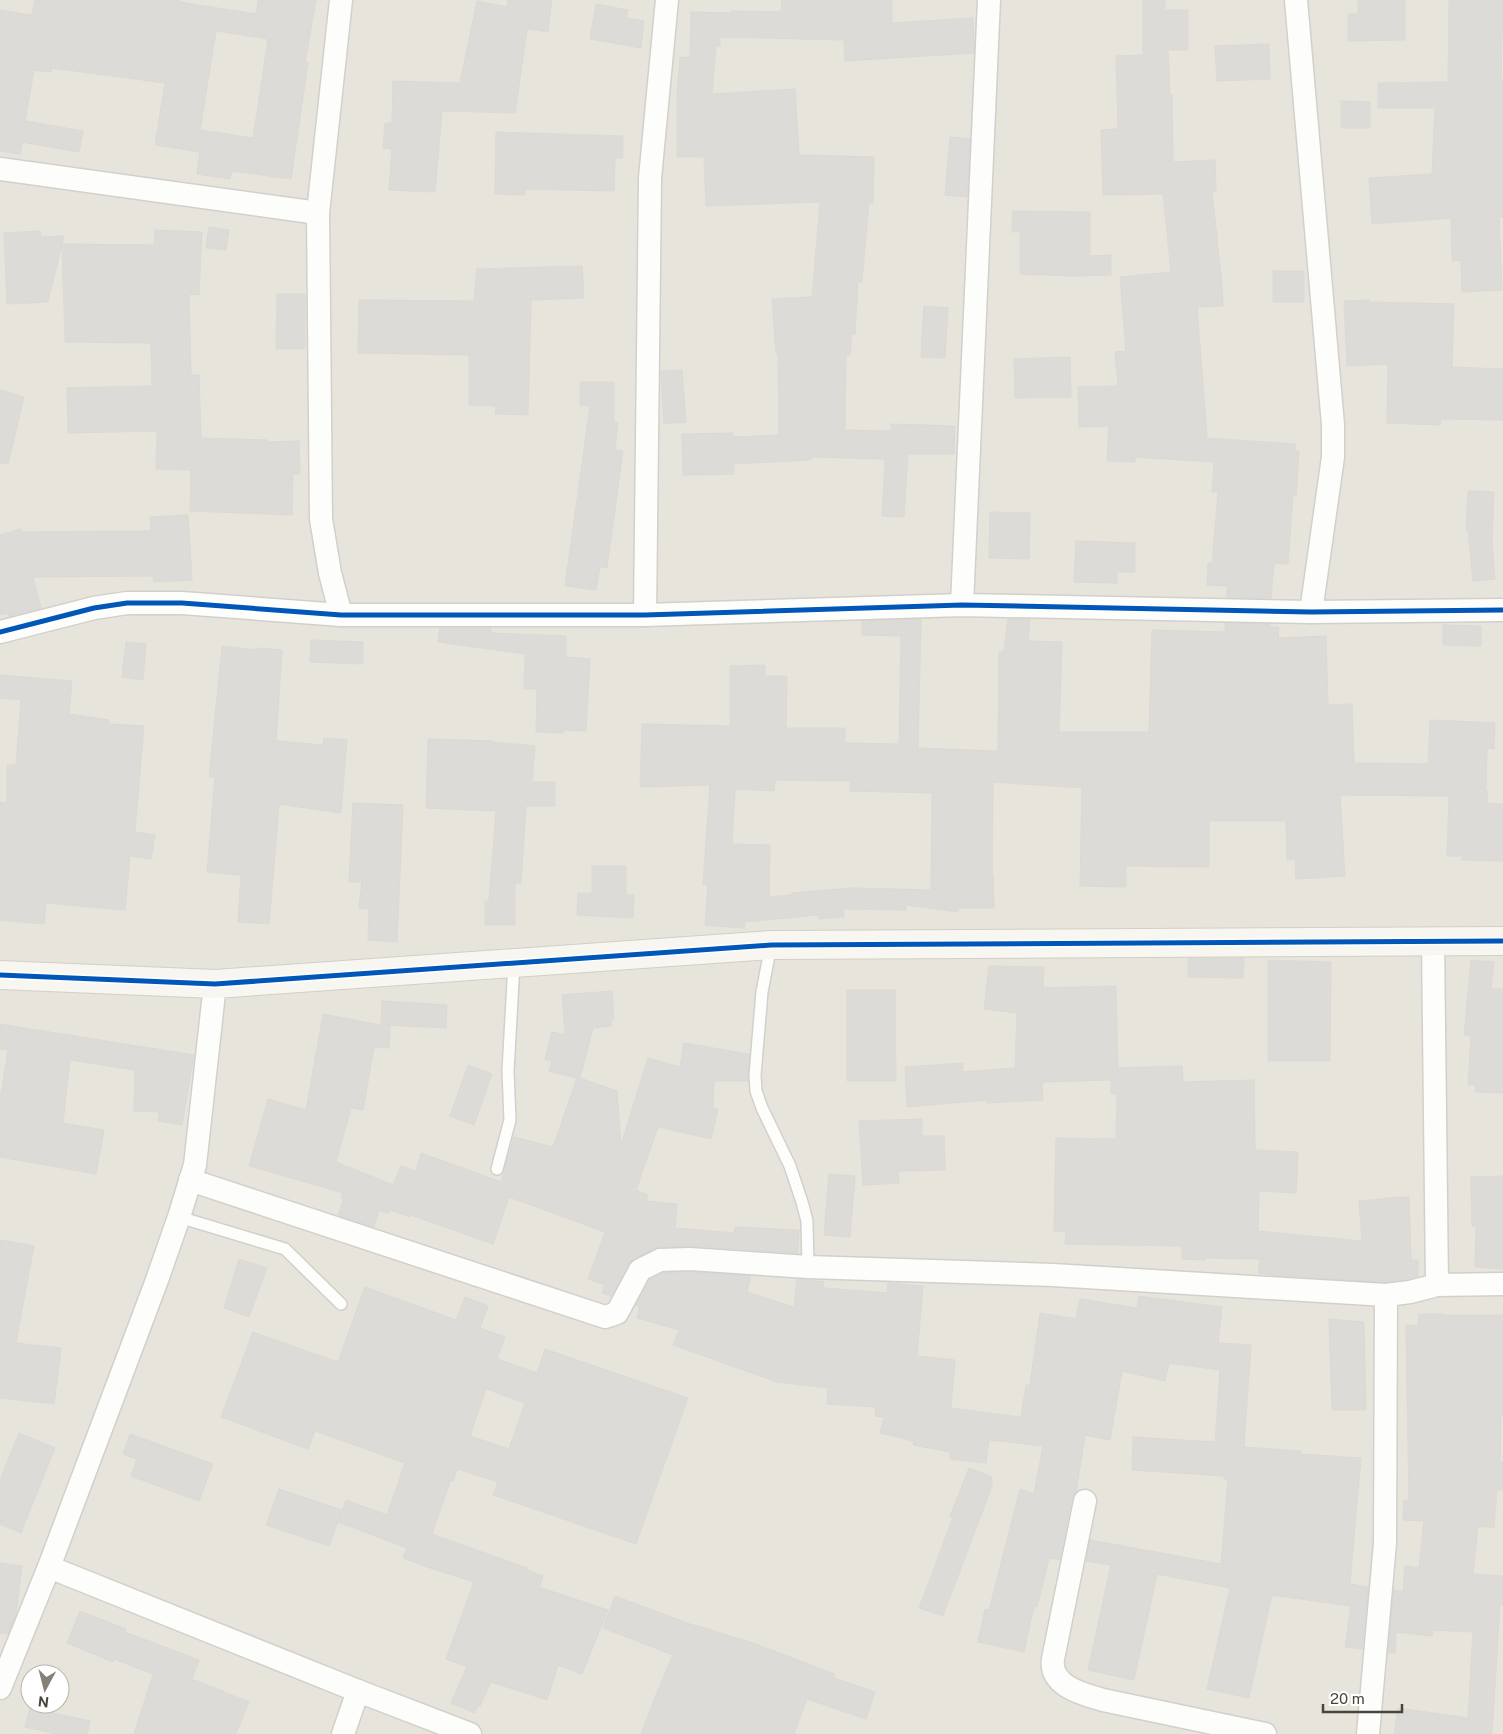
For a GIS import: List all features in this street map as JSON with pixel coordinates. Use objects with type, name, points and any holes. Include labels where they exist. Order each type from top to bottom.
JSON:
[{"type":"street","points":[[341,0],[318,213],[321,520],[330,573],[341,615]]},
{"type":"street","points":[[645,615],[650,178],[667,0]]},
{"type":"street","points":[[962,605],[988,0]]},
{"type":"street","points":[[1296,0],[1333,425],[1333,457],[1311,612]]},
{"type":"street","points":[[0,170],[318,213]]},
{"type":"street","points":[[0,632],[78,612],[127,603],[182,603],[341,615],[645,615],[962,605],[1311,612],[1503,610]]},
{"type":"street","points":[[1434,941],[1437,1285]]},
{"type":"street","points":[[0,975],[215,984],[771,945],[1503,941]]},
{"type":"street","points":[[0,1688],[49,1567],[154,1289],[179,1217],[194,1165],[215,984]]},
{"type":"street","points":[[190,1180],[605,1317],[617,1313],[640,1270],[660,1260],[690,1259],[808,1267],[1053,1275],[1386,1295],[1410,1292],[1437,1285],[1503,1284]]},
{"type":"street","points":[[1368,1734],[1385,1543],[1386,1295]]},
{"type":"street","points":[[1085,1501],[1053,1659],[1052,1668],[1060,1682],[1083,1694],[1103,1700],[1265,1734]]},
{"type":"street","points":[[49,1567],[470,1734]]},
{"type":"street","points":[[343,1734],[358,1691]]},
{"type":"lane","points":[[771,945],[762,992],[755,1076],[756,1091],[762,1108],[787,1159],[802,1202],[807,1221],[808,1267]]},
{"type":"lane","points":[[497,1170],[510,1120],[508,1071],[514,963]]},
{"type":"lane","points":[[179,1217],[285,1249],[341,1304]]},
{"type":"shaded area","points":[[0,0],[1503,0],[1503,1734],[0,1734]]},
{"type":"building","points":[[35,0],[180,0],[180,2],[256,14],[258,0],[316,0],[305,63],[308,63],[291,179],[232,171],[230,179],[197,174],[200,152],[155,145],[165,83],[52,68],[51,72],[34,70],[25,121],[83,131],[79,152],[22,142],[20,154],[0,151],[0,10],[32,15]],"holes":[[[216,31],[268,39],[253,138],[200,130]]]},
{"type":"building","points":[[508,0],[552,0],[548,32],[527,29],[515,113],[442,111],[435,192],[389,190],[392,149],[383,148],[385,123],[392,123],[393,81],[460,83],[477,1],[507,7]]},
{"type":"building","points":[[782,0],[892,0],[892,23],[973,18],[974,53],[845,61],[844,40],[720,37],[720,46],[716,46],[712,94],[795,89],[799,155],[874,157],[873,203],[869,202],[862,282],[858,282],[855,334],[852,334],[850,355],[846,355],[845,430],[891,431],[891,424],[955,426],[954,454],[908,454],[904,517],[882,516],[885,459],[811,457],[811,460],[734,464],[734,474],[683,475],[682,434],[733,433],[733,437],[779,435],[778,353],[776,353],[772,299],[812,297],[820,202],[706,206],[704,157],[677,157],[677,96],[680,57],[690,58],[691,12],[781,12]]},
{"type":"building","points":[[1143,0],[1165,0],[1165,10],[1188,10],[1188,50],[1168,50],[1170,95],[1172,95],[1173,162],[1215,160],[1216,191],[1212,191],[1223,306],[1197,307],[1207,438],[1296,444],[1295,451],[1299,451],[1296,496],[1293,495],[1288,564],[1274,563],[1271,598],[1227,597],[1227,586],[1207,585],[1208,563],[1212,563],[1218,492],[1212,492],[1214,462],[1135,457],[1135,462],[1107,461],[1109,426],[1079,427],[1078,387],[1118,386],[1115,352],[1126,351],[1120,277],[1171,272],[1163,194],[1103,195],[1101,130],[1118,129],[1116,56],[1143,55]]},
{"type":"building","points":[[1358,0],[1405,0],[1405,40],[1348,41],[1348,14],[1358,14]]},
{"type":"building","points":[[1449,0],[1503,0],[1501,81],[1503,81],[1503,217],[1499,217],[1502,290],[1462,292],[1461,260],[1452,261],[1451,218],[1372,224],[1369,178],[1432,174],[1435,108],[1378,108],[1378,83],[1448,82]]},
{"type":"building","points":[[596,4],[628,10],[626,18],[644,21],[641,48],[590,39]]},
{"type":"building","points":[[1269,44],[1270,79],[1217,81],[1215,46]]},
{"type":"building","points":[[1341,101],[1370,102],[1370,128],[1341,128]]},
{"type":"building","points":[[496,132],[623,136],[623,158],[615,158],[614,191],[525,189],[525,195],[495,194]]},
{"type":"building","points":[[950,137],[970,139],[967,197],[945,195]]},
{"type":"building","points":[[1013,211],[1090,212],[1090,256],[1111,255],[1111,275],[1020,274],[1020,232],[1012,232]]},
{"type":"building","points":[[209,227],[229,230],[226,250],[206,248]]},
{"type":"building","points":[[155,230],[202,232],[199,295],[189,294],[191,375],[199,375],[201,438],[268,440],[268,442],[299,441],[300,474],[293,474],[292,515],[190,511],[191,470],[156,469],[157,431],[68,433],[67,388],[152,386],[151,343],[65,342],[62,244],[154,245]]},
{"type":"building","points":[[40,231],[41,237],[64,236],[48,302],[7,304],[4,233]]},
{"type":"building","points":[[582,266],[584,298],[531,300],[528,415],[495,414],[496,406],[469,405],[469,355],[358,353],[359,300],[474,301],[477,269]]},
{"type":"building","points":[[1273,271],[1304,271],[1304,302],[1273,302]]},
{"type":"building","points":[[277,294],[305,294],[305,349],[276,349]]},
{"type":"building","points":[[1370,300],[1370,302],[1454,304],[1452,367],[1503,369],[1503,420],[1441,419],[1440,425],[1387,423],[1388,364],[1347,366],[1344,301]]},
{"type":"building","points":[[924,306],[948,308],[945,358],[921,357]]},
{"type":"building","points":[[1070,357],[1071,397],[1015,398],[1014,359]]},
{"type":"building","points":[[682,370],[686,422],[664,424],[661,371]]},
{"type":"building","points":[[580,382],[614,382],[614,423],[618,423],[615,450],[623,451],[607,568],[600,566],[596,590],[565,586],[590,406],[580,405]]},
{"type":"building","points":[[0,390],[24,397],[8,464],[0,463]]},
{"type":"building","points":[[1468,491],[1494,492],[1492,543],[1495,579],[1473,581],[1468,530],[1466,530]]},
{"type":"building","points":[[990,512],[1030,513],[1029,559],[989,558]]},
{"type":"building","points":[[188,515],[192,580],[154,582],[153,576],[33,577],[41,608],[8,616],[8,613],[0,615],[0,535],[21,529],[22,532],[151,531],[150,517]]},
{"type":"building","points":[[1076,541],[1135,543],[1135,572],[1117,572],[1117,583],[1074,582]]},
{"type":"building","points":[[921,619],[918,748],[998,751],[999,652],[1004,652],[1008,619],[1030,619],[1028,641],[1062,642],[1059,732],[1149,732],[1152,630],[1225,632],[1225,623],[1270,624],[1270,627],[1279,627],[1278,638],[1326,636],[1328,705],[1352,704],[1354,763],[1428,764],[1430,720],[1495,723],[1494,749],[1487,748],[1486,791],[1488,791],[1487,803],[1503,804],[1503,861],[1462,860],[1462,856],[1447,856],[1449,796],[1340,795],[1345,876],[1296,879],[1295,859],[1287,860],[1286,821],[1209,821],[1209,867],[1126,866],[1126,887],[1080,886],[1082,788],[993,782],[992,874],[994,908],[958,908],[958,912],[906,905],[906,910],[843,909],[844,917],[819,919],[818,915],[745,922],[744,928],[705,925],[708,885],[703,885],[710,785],[640,787],[642,724],[730,726],[730,666],[765,665],[765,676],[787,676],[786,728],[845,728],[845,743],[899,744],[901,636],[862,635],[862,621]],"holes":[[[775,780],[850,781],[850,791],[932,793],[931,890],[852,888],[769,897],[770,845],[732,844],[735,789],[774,791]]]},
{"type":"building","points":[[1443,625],[1481,626],[1481,646],[1443,645]]},
{"type":"building","points":[[440,628],[491,628],[491,633],[566,636],[566,657],[590,659],[586,731],[564,730],[564,733],[536,732],[537,689],[524,689],[525,654],[438,642]]},
{"type":"building","points":[[311,640],[363,642],[363,664],[310,662]]},
{"type":"building","points":[[126,642],[146,644],[143,680],[122,677]]},
{"type":"building","points":[[222,646],[257,650],[257,648],[282,650],[276,741],[323,745],[324,738],[347,740],[341,813],[279,804],[269,924],[238,922],[241,875],[207,872],[215,777],[209,777]]},
{"type":"building","points":[[0,675],[72,681],[69,714],[109,720],[109,724],[144,726],[135,832],[155,835],[151,859],[130,856],[125,910],[46,903],[44,924],[0,920],[0,802],[7,803],[7,765],[16,765],[21,700],[0,698]]},
{"type":"building","points":[[428,739],[493,741],[535,746],[532,782],[555,782],[555,806],[526,806],[521,883],[515,883],[515,925],[485,925],[485,901],[489,901],[496,811],[426,808]]},
{"type":"building","points":[[353,803],[403,805],[397,942],[368,940],[369,909],[359,908],[362,882],[349,882]]},
{"type":"building","points":[[592,866],[626,866],[626,895],[634,895],[633,918],[577,915],[578,893],[592,893]]},
{"type":"building","points":[[1188,958],[1244,958],[1243,978],[1188,977]]},
{"type":"building","points":[[1268,960],[1331,962],[1330,1061],[1268,1061]]},
{"type":"building","points":[[1471,960],[1494,962],[1491,988],[1503,989],[1503,1093],[1475,1092],[1476,1085],[1468,1085],[1471,1036],[1464,1035]]},
{"type":"building","points":[[989,966],[1044,967],[1043,988],[1116,986],[1118,1068],[1182,1066],[1183,1082],[1254,1080],[1255,1150],[1298,1152],[1296,1193],[1259,1191],[1258,1231],[1362,1241],[1359,1201],[1409,1197],[1411,1260],[1418,1260],[1418,1276],[1381,1282],[1275,1275],[1258,1273],[1260,1259],[1182,1259],[1182,1246],[1065,1244],[1066,1232],[1054,1231],[1056,1138],[1116,1139],[1117,1094],[1111,1094],[1111,1080],[1042,1082],[1043,1100],[987,1103],[987,1100],[907,1107],[905,1067],[963,1063],[963,1072],[1015,1068],[1017,1013],[984,1009]]},
{"type":"building","points":[[847,990],[895,990],[896,1081],[847,1081]]},
{"type":"building","points":[[612,991],[614,1019],[611,1019],[612,1026],[593,1028],[580,1078],[617,1091],[621,1145],[648,1058],[680,1067],[684,1043],[749,1054],[748,1081],[714,1081],[713,1108],[718,1109],[711,1139],[658,1127],[636,1190],[648,1195],[646,1201],[677,1204],[675,1228],[734,1233],[735,1227],[799,1230],[798,1253],[691,1246],[659,1247],[634,1258],[629,1263],[611,1296],[602,1293],[605,1285],[588,1279],[605,1232],[509,1197],[493,1244],[411,1215],[410,1217],[390,1210],[388,1214],[379,1210],[374,1227],[338,1215],[344,1198],[341,1198],[343,1193],[249,1166],[268,1099],[306,1110],[323,1014],[381,1025],[382,1001],[447,1005],[446,1028],[385,1025],[390,1026],[389,1048],[374,1047],[363,1110],[351,1108],[336,1162],[393,1185],[401,1166],[416,1171],[421,1153],[501,1182],[514,1137],[553,1147],[577,1078],[549,1071],[552,1061],[545,1059],[552,1032],[565,1035],[562,995]]},
{"type":"building","points":[[0,1024],[194,1055],[182,1125],[158,1121],[159,1112],[134,1111],[135,1070],[70,1060],[63,1123],[104,1130],[96,1174],[0,1157],[0,1100],[8,1050],[0,1049]]},
{"type":"building","points":[[468,1065],[492,1074],[474,1125],[450,1116]]},
{"type":"building","points":[[922,1119],[922,1136],[944,1136],[945,1170],[898,1171],[899,1183],[863,1185],[859,1121]]},
{"type":"building","points":[[829,1174],[855,1176],[850,1237],[824,1235]]},
{"type":"building","points":[[1503,1176],[1503,1269],[1475,1267],[1476,1225],[1472,1226],[1471,1177]]},
{"type":"building","points":[[0,1240],[34,1246],[16,1343],[61,1348],[54,1404],[0,1398]]},
{"type":"building","points":[[239,1259],[267,1268],[249,1317],[224,1308]]},
{"type":"building","points":[[690,1272],[751,1276],[747,1292],[794,1307],[797,1279],[824,1282],[823,1288],[887,1293],[888,1283],[923,1286],[917,1356],[955,1360],[951,1408],[1021,1417],[1026,1385],[1030,1385],[1040,1313],[1076,1319],[1080,1299],[1137,1308],[1139,1296],[1222,1307],[1218,1343],[1251,1345],[1244,1447],[1301,1451],[1300,1454],[1361,1458],[1350,1584],[1368,1587],[1362,1649],[1345,1647],[1351,1606],[1272,1595],[1249,1698],[1207,1689],[1230,1588],[1157,1574],[1134,1680],[1088,1670],[1111,1565],[1086,1561],[1090,1540],[1221,1564],[1228,1479],[1224,1479],[1224,1476],[1132,1470],[1133,1437],[1215,1442],[1220,1370],[1169,1363],[1165,1381],[1122,1371],[1110,1440],[1085,1435],[1076,1492],[1072,1498],[1060,1560],[1049,1558],[1037,1607],[1034,1606],[1024,1652],[978,1642],[985,1609],[989,1610],[1020,1489],[1034,1494],[1043,1446],[989,1440],[986,1463],[950,1459],[950,1452],[913,1445],[914,1441],[880,1433],[884,1417],[875,1416],[876,1407],[827,1404],[828,1388],[777,1382],[673,1345],[679,1330],[637,1318],[640,1306],[636,1305],[650,1280],[663,1273]]},
{"type":"building","points":[[365,1287],[456,1320],[465,1297],[488,1306],[480,1328],[505,1337],[497,1359],[537,1373],[545,1349],[688,1398],[636,1544],[493,1495],[498,1482],[457,1469],[453,1481],[451,1480],[432,1534],[527,1568],[527,1570],[543,1576],[539,1587],[608,1610],[582,1674],[558,1665],[547,1700],[491,1682],[475,1713],[451,1703],[467,1667],[446,1659],[474,1582],[403,1558],[407,1548],[338,1522],[346,1500],[387,1515],[405,1463],[315,1431],[308,1449],[221,1417],[253,1332],[338,1362]],"holes":[[[486,1389],[525,1403],[509,1449],[470,1436]]]},
{"type":"building","points":[[1419,1314],[1503,1315],[1503,1415],[1501,1415],[1500,1462],[1503,1462],[1503,1490],[1497,1490],[1494,1528],[1478,1526],[1473,1574],[1503,1576],[1503,1605],[1500,1605],[1492,1734],[1394,1734],[1398,1708],[1468,1718],[1473,1632],[1433,1630],[1432,1636],[1396,1632],[1395,1653],[1388,1653],[1394,1590],[1403,1592],[1405,1566],[1419,1568],[1424,1521],[1403,1520],[1404,1500],[1409,1500],[1406,1325],[1418,1326]]},
{"type":"building","points":[[1329,1319],[1364,1322],[1366,1410],[1332,1410]]},
{"type":"building","points":[[19,1433],[55,1448],[21,1533],[0,1524],[0,1480]]},
{"type":"building","points":[[130,1434],[213,1464],[199,1501],[131,1476],[137,1459],[123,1454]]},
{"type":"building","points":[[969,1468],[992,1477],[992,1486],[943,1616],[919,1608],[953,1517],[950,1516]]},
{"type":"building","points":[[279,1489],[342,1510],[329,1546],[266,1525]]},
{"type":"building","points":[[0,1563],[22,1566],[16,1614],[8,1634],[0,1633]]},
{"type":"building","points":[[615,1596],[695,1626],[753,1643],[835,1674],[834,1678],[875,1692],[866,1719],[807,1699],[794,1734],[641,1734],[673,1655],[603,1628]]},
{"type":"building","points":[[80,1611],[126,1629],[125,1632],[199,1660],[192,1679],[249,1702],[236,1734],[134,1734],[153,1674],[114,1659],[113,1662],[67,1643]]},
{"type":"building","points":[[28,1714],[58,1714],[90,1721],[87,1734],[57,1734],[25,1727]]},
{"type":"cycle path","points":[[0,632],[94,608],[127,603],[182,603],[341,615],[645,615],[962,605],[1311,612],[1503,610]]},
{"type":"cycle path","points":[[0,975],[215,984],[771,945],[1503,941]]}]
